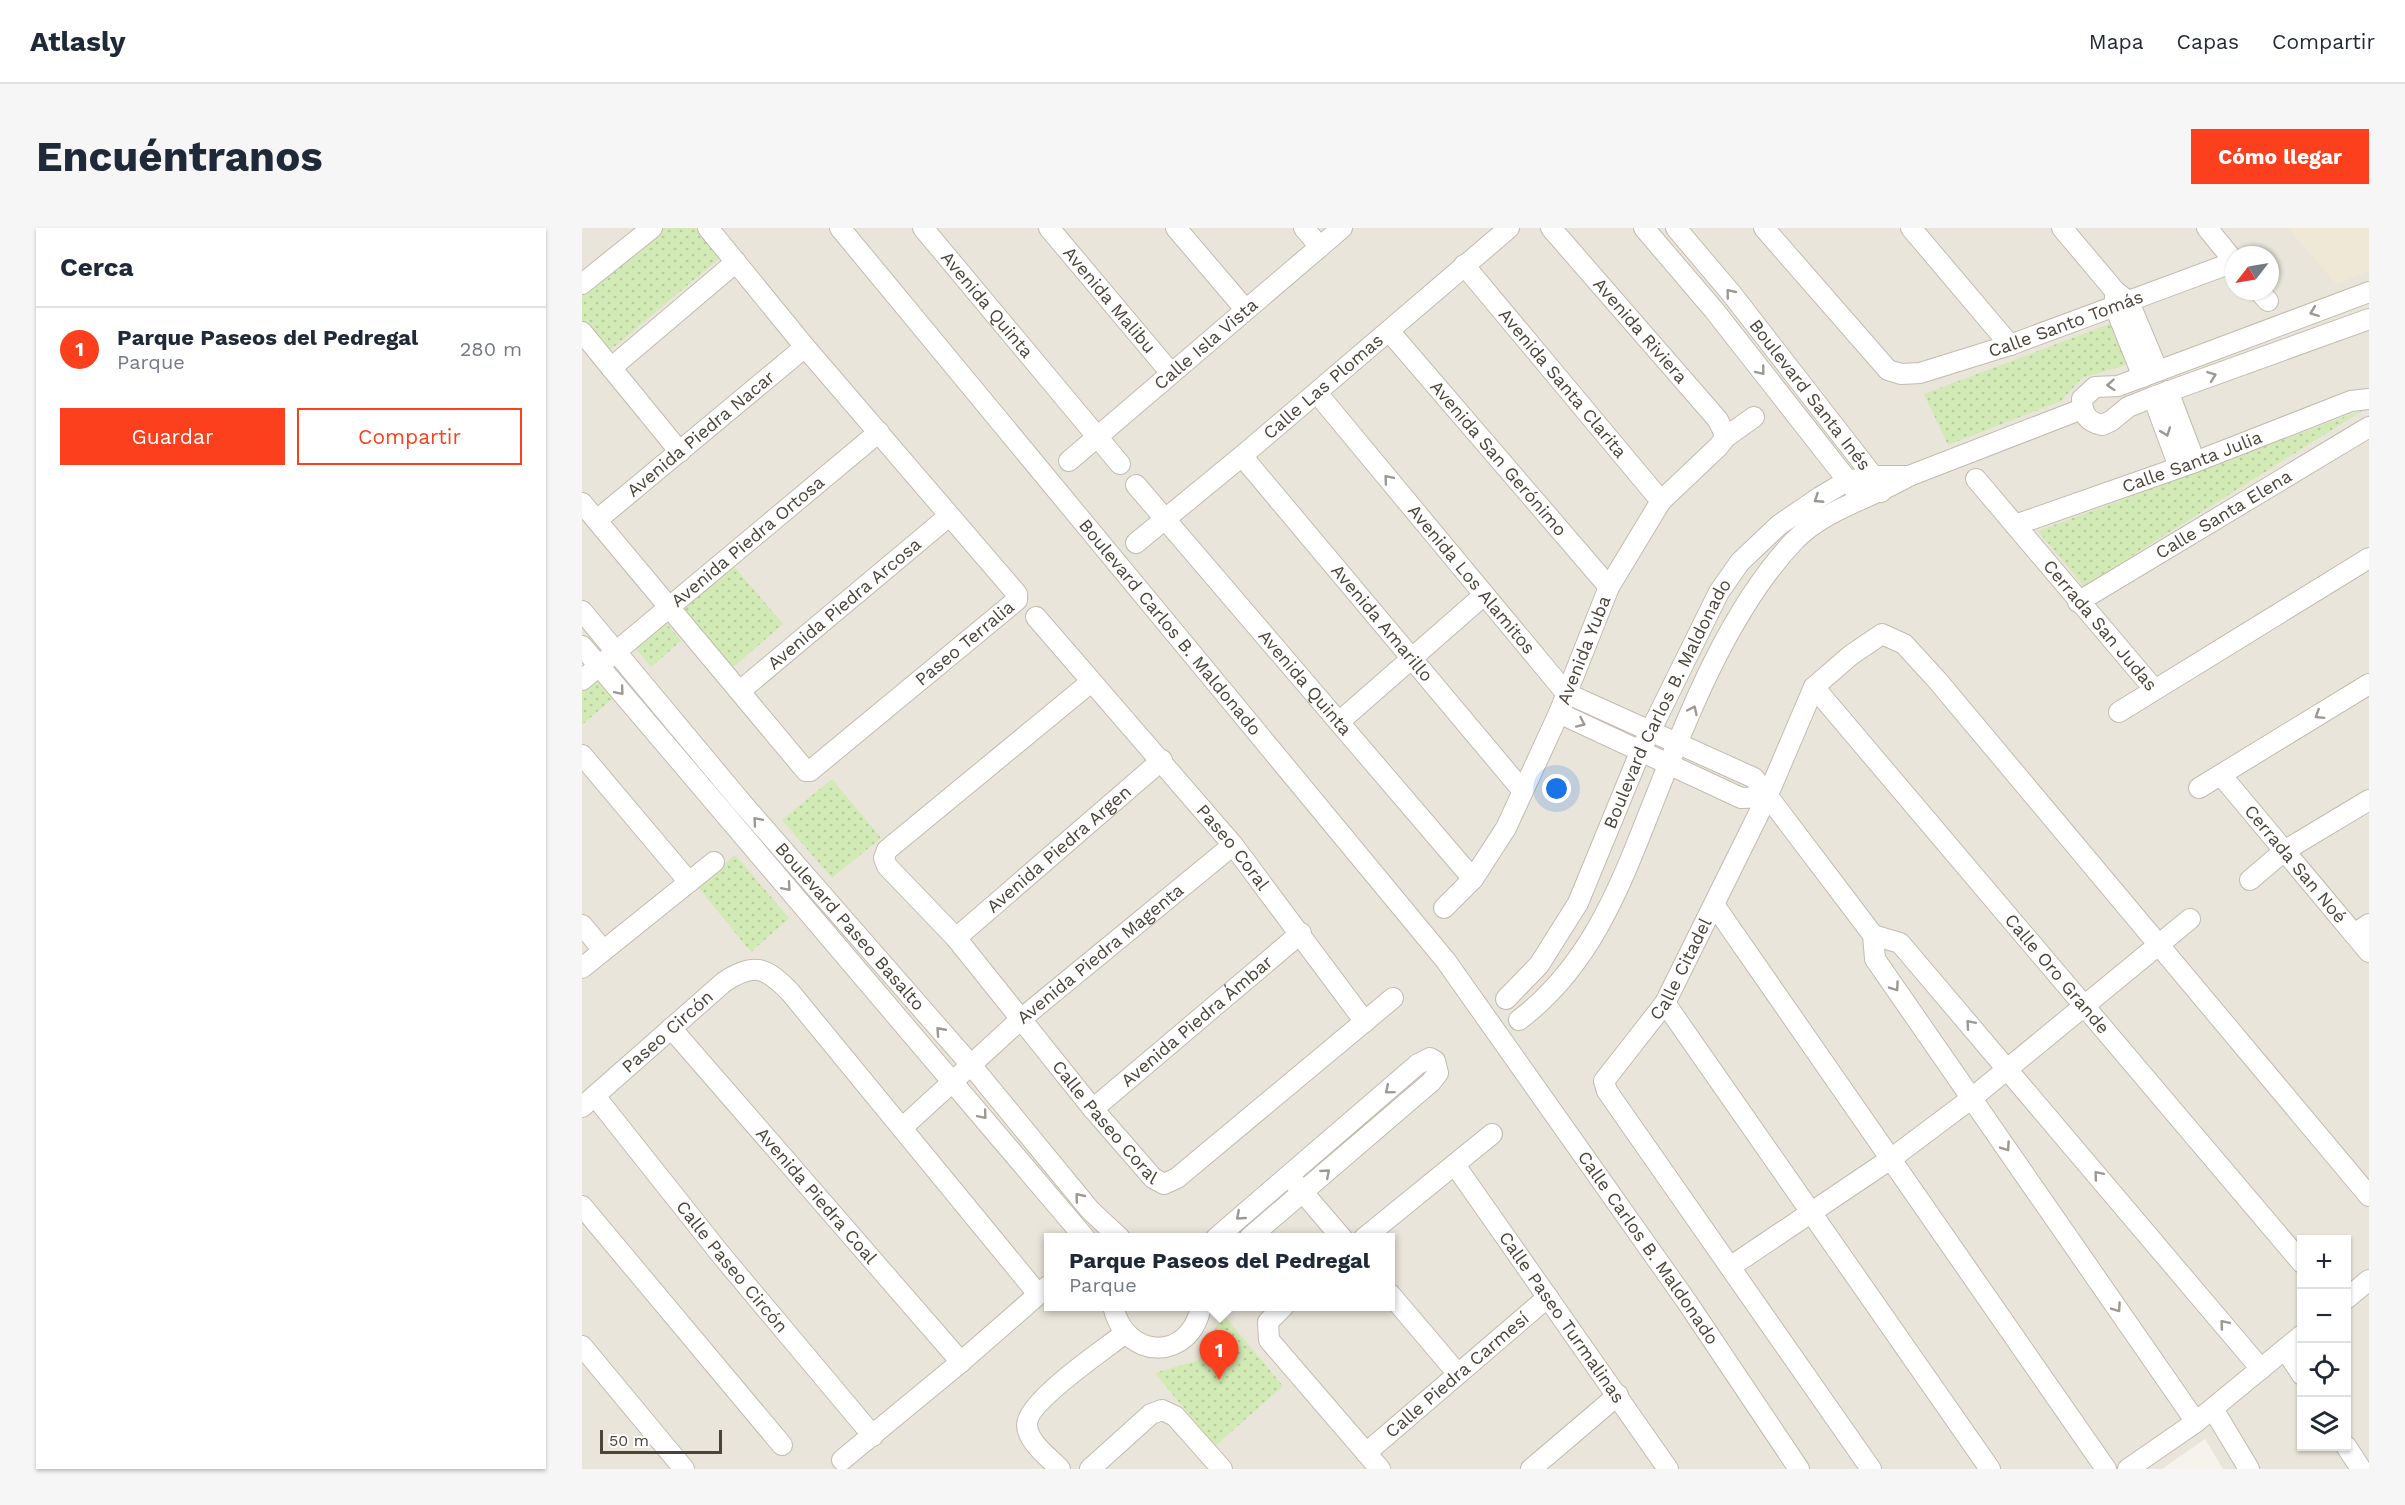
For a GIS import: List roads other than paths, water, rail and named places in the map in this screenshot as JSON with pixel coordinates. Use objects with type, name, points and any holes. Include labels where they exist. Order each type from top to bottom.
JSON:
[{"type":"street","points":[[582,284],[652,228]]},
{"type":"street","name":"Paseo Terralia","points":[[582,503],[808,772],[1017,600],[1017,594],[805,347],[708,228]]},
{"type":"street","name":"Boulevard Carlos B. Maldonado","points":[[840,228],[1446,960],[1496,1029]]},
{"type":"street","name":"Avenida Quinta","points":[[923,228],[1120,464]]},
{"type":"street","name":"Avenida Malibu","points":[[1049,228],[1170,372]]},
{"type":"street","points":[[1176,228],[1245,309]]},
{"type":"street","points":[[1304,228],[1320,247]]},
{"type":"street","name":"Calle Isla Vista","points":[[1069,461],[1170,372],[1342,228]]},
{"type":"street","name":"Calle Las Plomas","points":[[1136,543],[1317,393],[1509,228]]},
{"type":"street","name":"Avenida Riviera","points":[[1551,228],[1718,420],[1726,436]]},
{"type":"street","name":"Boulevard Santa Inés","points":[[1644,228],[1714,310],[1862,500]]},
{"type":"street","name":"Boulevard Santa Inés","points":[[1676,228],[1731,293],[1877,484],[1909,476],[2082,409]]},
{"type":"street","name":"Calle Santo Tomás","points":[[1764,228],[1888,370],[1895,373],[1920,373],[2010,345],[2120,300],[2225,265]]},
{"type":"street","points":[[1911,228],[2010,345]]},
{"type":"street","points":[[2062,228],[2120,300],[2151,374]]},
{"type":"street","points":[[2206,228],[2225,251]]},
{"type":"street","points":[[611,368],[736,262]]},
{"type":"street","name":"Avenida Santa Clarita","points":[[1464,265],[1661,501]]},
{"type":"street","points":[[2369,292],[2118,386],[2095,387],[2082,399],[2082,409],[2087,419],[2102,425],[2111,422],[2128,407],[2160,394],[2369,319]]},
{"type":"street","name":"Avenida San Gerónimo","points":[[1389,331],[1609,587]]},
{"type":"street","points":[[582,332],[680,452]]},
{"type":"street","name":"Avenida Piedra Nacar","points":[[597,520],[805,347]]},
{"type":"street","name":"Avenida Los Alamitos","points":[[1317,393],[1566,693],[1754,778],[1873,935]]},
{"type":"street","points":[[2160,394],[2187,464]]},
{"type":"street","name":"Calle Santa Julia","points":[[2014,525],[2187,464],[2351,401],[2369,399]]},
{"type":"street","name":"Avenida Yuba","points":[[1444,909],[1473,879],[1506,828],[1558,713],[1609,587],[1661,501],[1718,447],[1726,436],[1754,417]]},
{"type":"street","name":"Calle Santa Elena","points":[[2078,602],[2369,427]]},
{"type":"street","name":"Avenida Piedra Ortosa","points":[[582,680],[879,432]]},
{"type":"street","name":"Avenida Amarillo","points":[[1242,456],[1522,790]]},
{"type":"street","name":"Cerrada San Judas","points":[[1976,479],[2154,689],[2369,558]]},
{"type":"street","name":"Boulevard Carlos B. Maldonado","points":[[1506,999],[1539,965],[1578,903],[1641,750],[1714,601],[1740,562],[1779,525],[1847,481],[1877,484]]},
{"type":"street","name":"Boulevard Carlos B. Maldonado","points":[[1519,1020],[1548,996],[1597,933],[1668,763],[1724,642],[1743,607],[1762,579],[1797,538],[1838,508],[1862,500],[1877,484]]},
{"type":"street","name":"Avenida Quinta","points":[[1136,485],[1473,879]]},
{"type":"street","name":"Avenida Piedra Arcosa","points":[[740,691],[949,516]]},
{"type":"street","points":[[1339,722],[1484,595]]},
{"type":"street","name":"Boulevard Paseo Basalto","points":[[582,611],[800,871],[970,1065],[1089,1210],[1114,1233]]},
{"type":"street","name":"Paseo Coral","points":[[1036,617],[1233,845],[1301,933],[1365,1022]]},
{"type":"street","name":"Calle Citadel","points":[[1730,1266],[1607,1091],[1604,1081],[1665,1003],[1767,797],[1814,687],[1851,655],[1882,634],[1904,644],[2157,946]]},
{"type":"street","name":"Boulevard Paseo Basalto","points":[[582,646],[1081,1233]]},
{"type":"street","name":"Calle Paseo Coral","points":[[1091,682],[887,850],[884,858],[887,866],[956,938],[1093,1109],[1153,1178],[1168,1183],[1393,999]]},
{"type":"street","points":[[2199,788],[2369,684]]},
{"type":"street","name":"Calle Oro Grande","points":[[1814,687],[2297,1258]]},
{"type":"street","points":[[2119,712],[2154,689]]},
{"type":"street","points":[[1558,713],[1741,798],[1767,797]]},
{"type":"street","points":[[582,755],[689,882]]},
{"type":"street","name":"Avenida Piedra Argen","points":[[956,938],[1161,760]]},
{"type":"street","name":"Cerrada San Noé","points":[[2221,775],[2284,851],[2361,929],[2369,952]]},
{"type":"street","points":[[2250,880],[2284,851],[2369,800]]},
{"type":"street","name":"Avenida Piedra Magenta","points":[[902,1128],[1021,1019],[1233,845]]},
{"type":"street","points":[[582,968],[714,862]]},
{"type":"street","points":[[1715,906],[2106,1469]]},
{"type":"street","points":[[1871,1469],[1730,1266],[1892,1158],[1972,1098],[2190,919]]},
{"type":"street","points":[[582,925],[603,950]]},
{"type":"street","name":"Avenida Piedra Ámbar","points":[[1093,1109],[1301,933]]},
{"type":"street","points":[[2196,1422],[1875,959],[1873,935],[1900,943],[2009,1068],[2261,1369]]},
{"type":"street","points":[[2157,946],[2369,1196]]},
{"type":"street","name":"Paseo Circón","points":[[588,1101],[736,974],[760,969],[772,975],[790,992],[902,1128]]},
{"type":"street","points":[[1665,1003],[1990,1469]]},
{"type":"street","name":"Avenida Piedra Coal","points":[[671,1028],[961,1362]]},
{"type":"street","name":"Calle Carlos B. Maldonado","points":[[1496,1029],[1533,1087],[1687,1302],[1799,1469]]},
{"type":"street","points":[[1221,1233],[1418,1064],[1430,1058],[1435,1061],[1438,1073],[1431,1082],[1255,1233]]},
{"type":"street","name":"Calle Paseo Circón","points":[[588,1101],[873,1436]]},
{"type":"street","points":[[842,1460],[961,1362],[1043,1290],[902,1128]]},
{"type":"street","points":[[1370,1233],[1492,1134]]},
{"type":"street","name":"Calle Paseo Turmalinas","points":[[1455,1165],[1668,1469]]},
{"type":"street","points":[[1288,1176],[1338,1233]]},
{"type":"street","points":[[582,1206],[782,1445]]},
{"type":"street","name":"Calle Piedra Carmesí","points":[[1366,1453],[1548,1297]]},
{"type":"street","points":[[1395,1300],[1458,1374]]},
{"type":"street","points":[[1114,1311],[1124,1334],[1136,1343],[1151,1348],[1166,1347],[1180,1342],[1199,1320],[1200,1311]]},
{"type":"street","points":[[1279,1311],[1268,1322],[1269,1340],[1380,1469]]},
{"type":"street","points":[[1060,1469],[1034,1442],[1027,1426],[1029,1416],[1045,1397],[1124,1334]]},
{"type":"street","points":[[2128,1469],[2213,1409],[2297,1338]]},
{"type":"street","points":[[582,1346],[684,1469]]},
{"type":"street","points":[[2285,1349],[2297,1368]]},
{"type":"street","points":[[1531,1469],[1618,1395]]},
{"type":"street","points":[[2213,1409],[2249,1469]]},
{"type":"street","points":[[1090,1469],[1151,1414],[1162,1410],[1175,1416],[1222,1469]]},
{"type":"street","points":[[2349,1451],[2361,1469]]},
{"type":"place","name":"Parque Paseos del Pedregal","points":[[1219,1380]]}]
